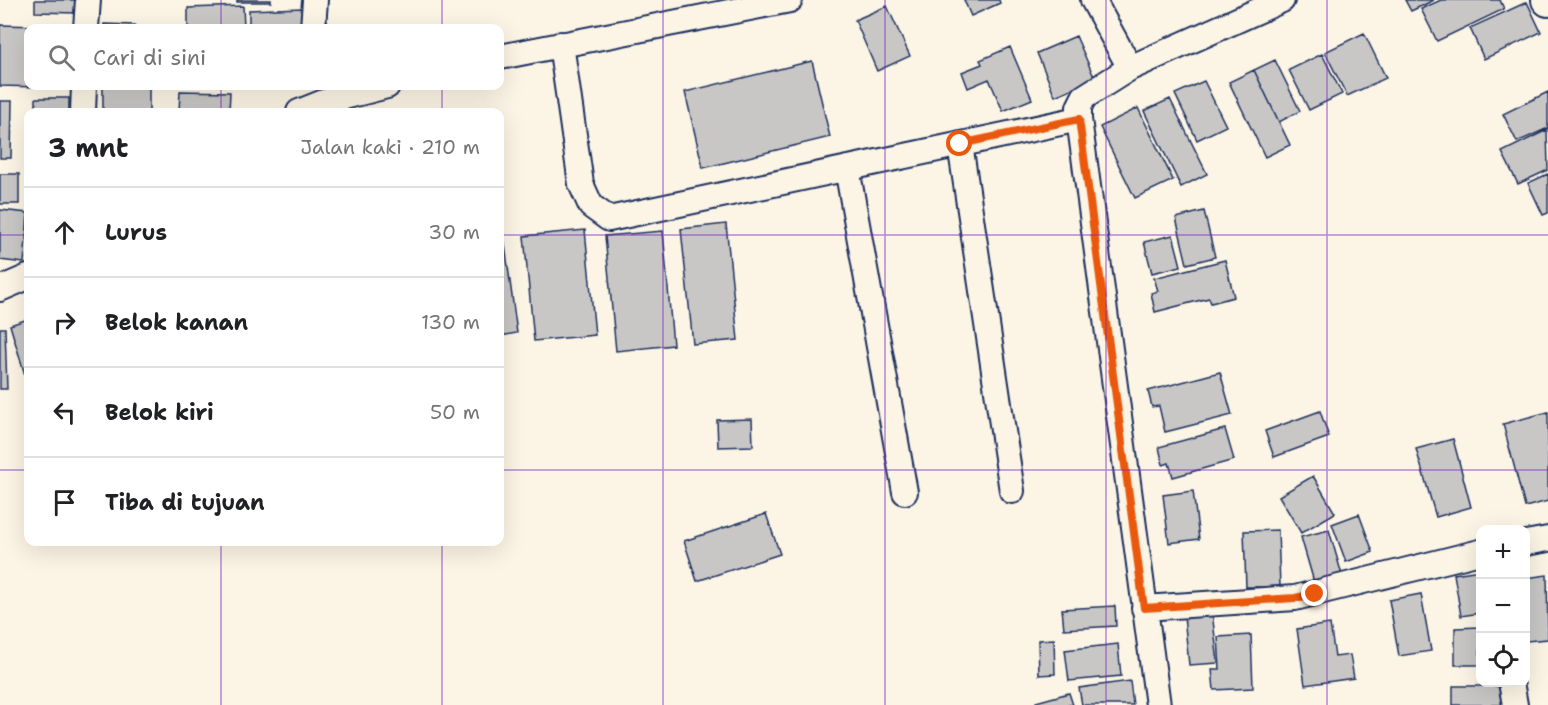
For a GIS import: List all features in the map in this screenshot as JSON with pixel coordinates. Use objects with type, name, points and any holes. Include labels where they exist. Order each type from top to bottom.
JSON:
[{"type":"street","points":[[86,24],[88,0]]},
{"type":"street","points":[[314,24],[315,0]]},
{"type":"street","points":[[504,56],[790,0]]},
{"type":"street","points":[[1093,0],[1130,68]]},
{"type":"street","points":[[1158,705],[1079,107],[1084,97],[1130,68],[1282,0]]},
{"type":"street","points":[[561,44],[581,184],[591,206],[609,219],[1079,119]]},
{"type":"street","points":[[83,108],[84,90]]},
{"type":"street","points":[[306,102],[324,102],[371,90]]},
{"type":"street","points":[[960,144],[1012,491]]},
{"type":"street","points":[[847,168],[905,492]]},
{"type":"street","points":[[0,289],[24,279]]},
{"type":"street","points":[[1530,542],[1548,540]]},
{"type":"street","points":[[1144,608],[1295,598],[1476,553]]},
{"type":"street","points":[[1512,687],[1515,705]]},
{"type":"building","points":[[35,0],[77,0],[77,13],[35,12]]},
{"type":"building","points":[[237,0],[271,0],[271,2],[237,2]]},
{"type":"building","points":[[964,0],[999,0],[1000,3],[971,16]]},
{"type":"building","points":[[1405,0],[1434,0],[1411,11]]},
{"type":"building","points":[[1441,0],[1500,0],[1504,9],[1437,41],[1421,9]]},
{"type":"building","points":[[1527,2],[1541,32],[1484,59],[1470,28]]},
{"type":"building","points":[[243,6],[244,24],[188,24],[188,8]]},
{"type":"building","points":[[887,6],[910,56],[877,71],[855,20]]},
{"type":"building","points":[[303,8],[304,24],[249,24],[249,10]]},
{"type":"building","points":[[0,25],[24,26],[24,87],[0,86]]},
{"type":"building","points":[[1364,33],[1386,78],[1347,96],[1325,52]]},
{"type":"building","points":[[1076,36],[1095,79],[1055,96],[1037,53]]},
{"type":"building","points":[[1010,47],[1032,99],[1003,111],[989,79],[968,88],[962,72],[982,64],[980,60]]},
{"type":"building","points":[[1322,54],[1342,94],[1309,110],[1289,70]]},
{"type":"building","points":[[1275,60],[1300,111],[1279,122],[1254,70]]},
{"type":"building","points":[[812,61],[830,137],[703,168],[685,92]]},
{"type":"building","points":[[1254,70],[1290,145],[1265,157],[1229,82]]},
{"type":"building","points":[[1204,81],[1226,126],[1197,140],[1175,94]]},
{"type":"building","points":[[103,90],[149,90],[149,108],[103,108]]},
{"type":"building","points":[[180,91],[230,92],[229,108],[179,108]]},
{"type":"building","points":[[1548,92],[1548,128],[1517,142],[1503,114]]},
{"type":"building","points":[[36,98],[69,98],[69,108],[36,108]]},
{"type":"building","points":[[1170,99],[1207,174],[1181,187],[1144,111]]},
{"type":"building","points":[[0,101],[12,101],[11,158],[0,158]]},
{"type":"building","points":[[1138,108],[1173,180],[1135,198],[1100,127]]},
{"type":"building","points":[[1547,130],[1548,170],[1518,184],[1502,152]]},
{"type":"building","points":[[0,174],[19,174],[19,204],[0,204]]},
{"type":"building","points":[[1548,174],[1548,213],[1543,215],[1528,183]]},
{"type":"building","points":[[0,210],[24,213],[24,263],[0,260]]},
{"type":"building","points":[[1204,211],[1215,257],[1187,264],[1176,218]]},
{"type":"building","points":[[726,224],[738,340],[693,344],[681,229]]},
{"type":"building","points":[[585,230],[595,335],[534,341],[524,236]]},
{"type":"building","points":[[663,231],[673,345],[616,351],[605,236]]},
{"type":"building","points":[[1173,235],[1181,266],[1152,273],[1144,242]]},
{"type":"building","points":[[504,237],[517,333],[504,335]]},
{"type":"building","points":[[1225,260],[1234,297],[1211,303],[1209,298],[1155,312],[1151,293],[1158,291],[1154,278]]},
{"type":"building","points":[[24,320],[24,372],[10,325]]},
{"type":"building","points":[[0,328],[5,328],[7,389],[0,389]]},
{"type":"building","points":[[1220,372],[1232,415],[1165,432],[1159,406],[1152,407],[1148,391]]},
{"type":"building","points":[[1320,411],[1329,437],[1274,457],[1265,431]]},
{"type":"building","points":[[1548,412],[1548,501],[1525,507],[1503,424]]},
{"type":"building","points":[[752,419],[753,446],[718,447],[717,420]]},
{"type":"building","points":[[1225,429],[1234,460],[1173,477],[1169,463],[1163,465],[1159,447]]},
{"type":"building","points":[[1453,439],[1471,507],[1436,517],[1416,449]]},
{"type":"building","points":[[1313,476],[1335,513],[1301,533],[1279,496]]},
{"type":"building","points":[[1193,491],[1199,539],[1169,543],[1163,495]]},
{"type":"building","points":[[766,514],[780,554],[697,581],[684,541]]},
{"type":"building","points":[[1359,514],[1373,552],[1346,562],[1332,524]]},
{"type":"building","points":[[1278,530],[1280,587],[1246,587],[1244,531]]},
{"type":"building","points":[[1329,530],[1342,575],[1314,582],[1301,537]]},
{"type":"building","points":[[1476,571],[1476,614],[1461,616],[1454,574]]},
{"type":"building","points":[[1547,575],[1548,639],[1530,641],[1530,577]]},
{"type":"building","points":[[1421,594],[1431,651],[1399,656],[1389,600]]},
{"type":"building","points":[[1115,606],[1116,626],[1064,629],[1062,609]]},
{"type":"building","points":[[1212,612],[1218,663],[1189,665],[1184,616]]},
{"type":"building","points":[[1330,624],[1335,657],[1350,655],[1354,678],[1305,685],[1297,629]]},
{"type":"building","points":[[1476,627],[1476,665],[1455,665],[1455,628]]},
{"type":"building","points":[[1251,635],[1253,688],[1214,690],[1212,669],[1220,669],[1218,637]]},
{"type":"building","points":[[1054,639],[1055,674],[1039,675],[1038,640]]},
{"type":"building","points":[[1118,644],[1121,676],[1069,681],[1065,650]]},
{"type":"building","points":[[1130,681],[1133,705],[1082,705],[1079,688]]},
{"type":"building","points":[[1453,686],[1506,687],[1506,705],[1453,705]]},
{"type":"building","points":[[1069,693],[1073,705],[1037,705],[1036,702]]},
{"type":"route","points":[[960,144],[1079,119],[1144,608],[1295,598],[1315,594]]}]
